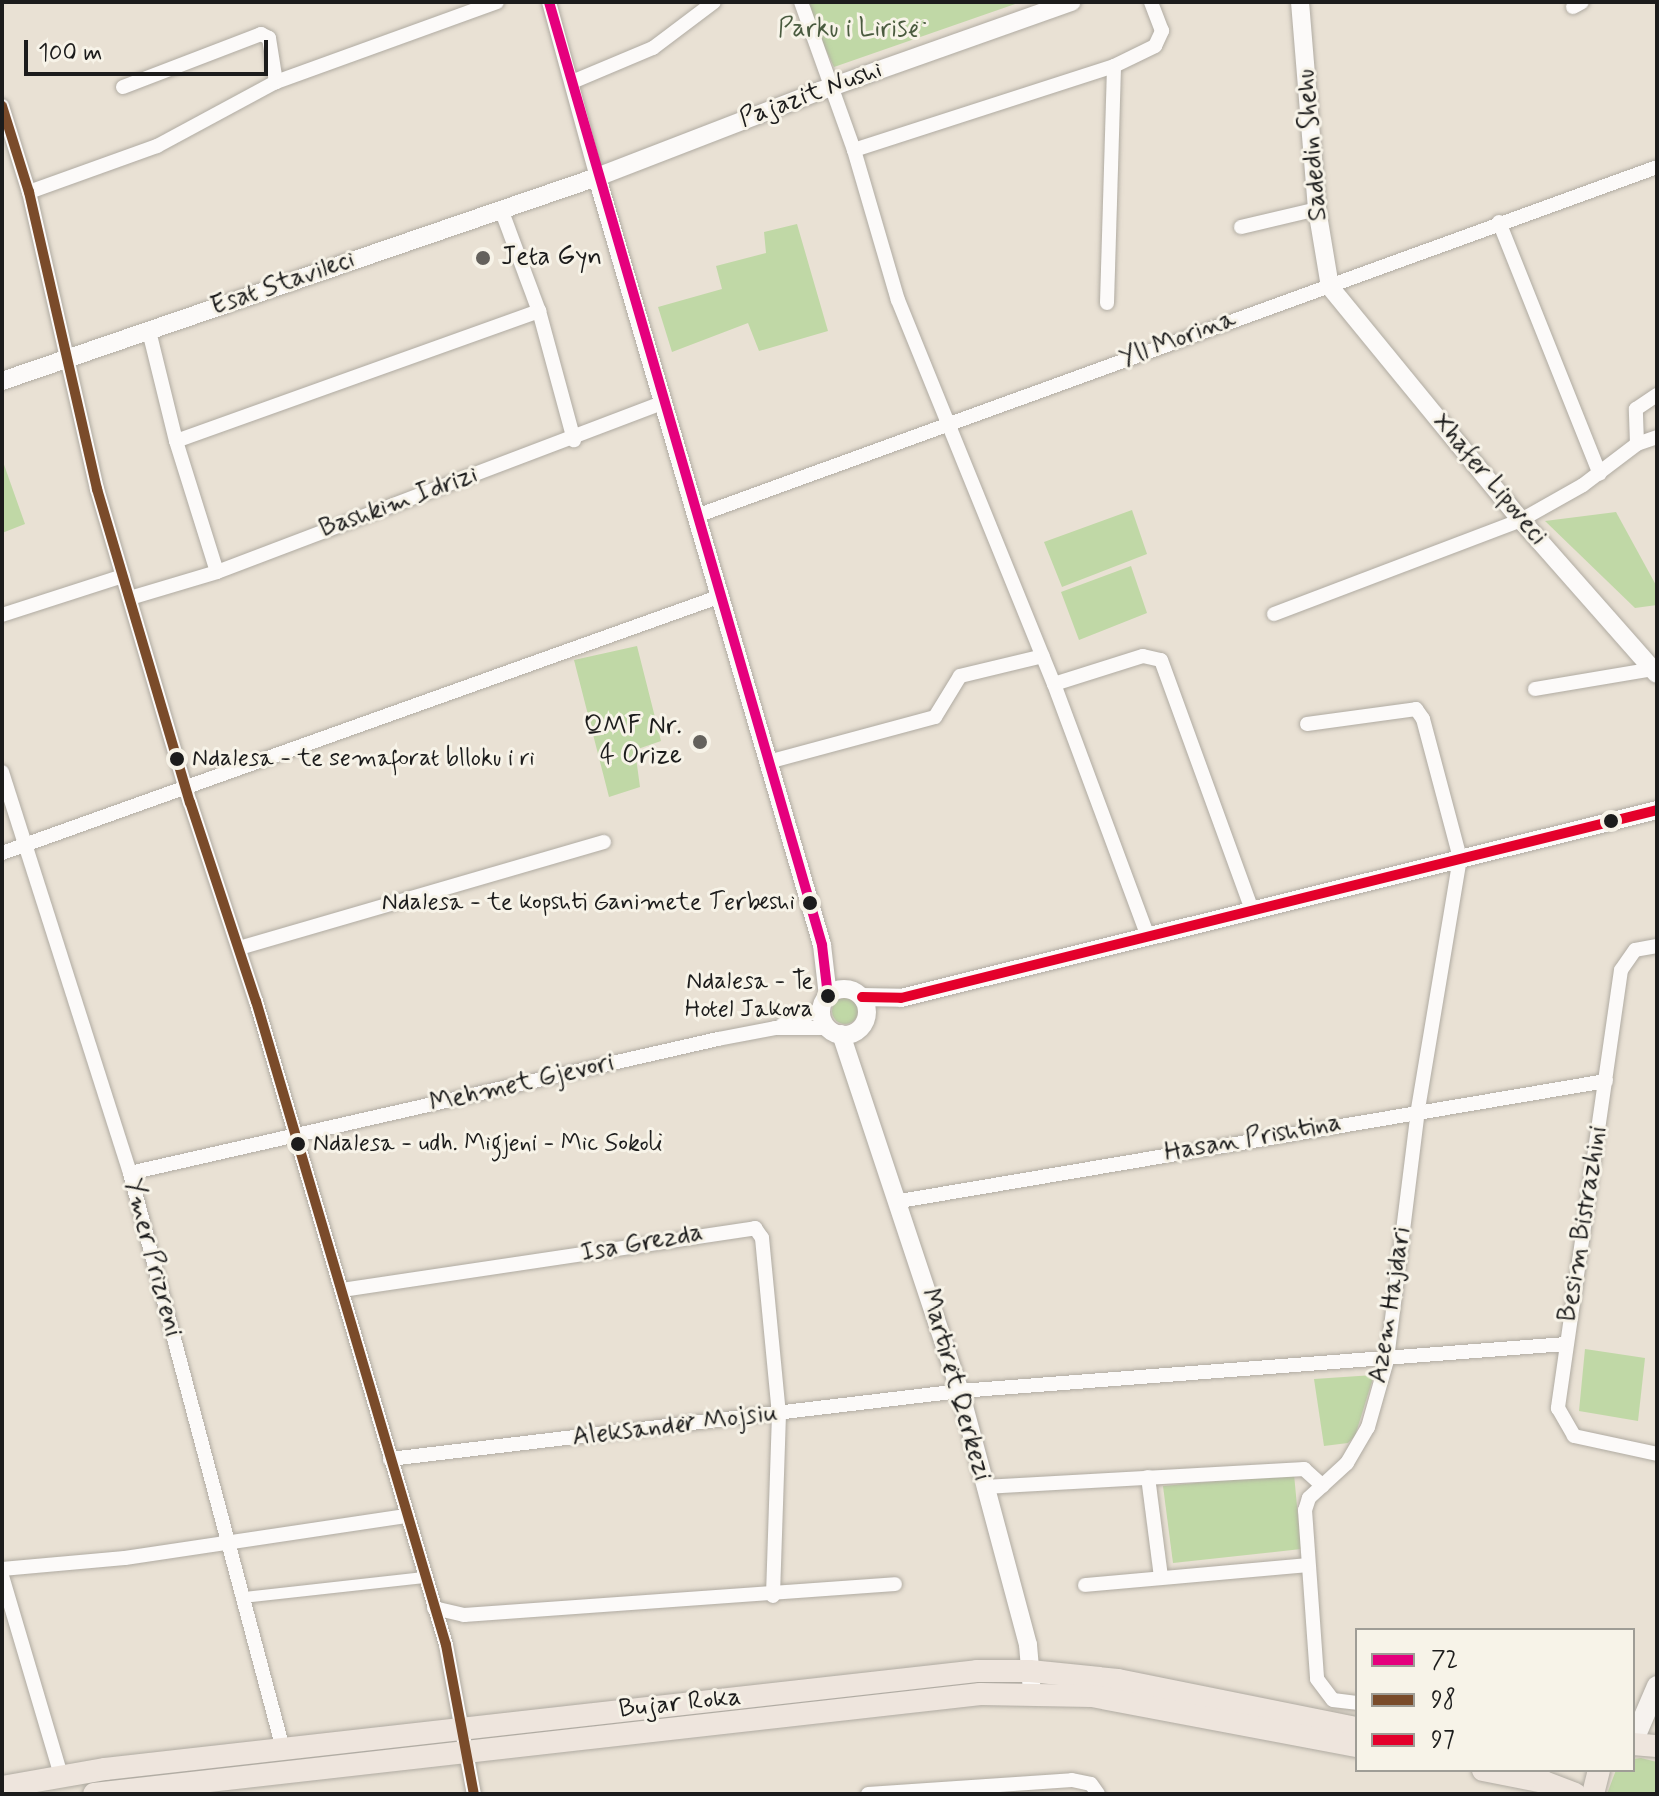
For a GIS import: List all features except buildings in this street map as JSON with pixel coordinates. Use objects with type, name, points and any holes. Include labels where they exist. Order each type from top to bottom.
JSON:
[{"type":"main road","name":"Bujar Roka","points":[[2,1787],[61,1775],[977,1671],[1355,1746]]},
{"type":"main road","name":"Bujar Roka","points":[[94,1794],[469,1752],[1031,1681],[1118,1680],[1355,1728]]},
{"type":"main road","points":[[1635,1738],[1657,1686]]},
{"type":"main road","points":[[1635,1743],[1657,1746]]},
{"type":"main road","points":[[1493,1772],[1559,1785],[1575,1794]]},
{"type":"main road","points":[[1593,1794],[1598,1772]]},
{"type":"street","points":[[29,192],[157,146],[276,82],[497,2]]},
{"type":"street","points":[[549,2],[597,177],[699,515],[822,945],[825,1002],[848,1028]]},
{"type":"street","points":[[572,82],[653,48],[714,2]]},
{"type":"street","points":[[801,2],[829,88],[854,150],[898,300],[1054,684],[1147,934]]},
{"type":"street","name":"Pajazit Nushi","points":[[597,177],[829,88],[1072,2]]},
{"type":"street","points":[[854,150],[1114,66],[1155,46],[1161,37],[1151,2]]},
{"type":"street","name":"Sadedin Shehu","points":[[1300,2],[1317,209],[1330,287]]},
{"type":"street","points":[[123,87],[266,34],[276,82]]},
{"type":"street","points":[[1107,303],[1114,66]]},
{"type":"street","points":[[2,106],[29,192],[63,357],[123,576],[185,784],[297,1137],[434,1608],[465,1729],[474,1794]]},
{"type":"street","name":"Yll Morina","points":[[699,515],[1657,167]]},
{"type":"street","name":"Esat Stavileci","points":[[2,381],[63,357],[149,331],[597,177]]},
{"type":"street","points":[[501,209],[539,311],[574,440]]},
{"type":"street","points":[[1241,227],[1317,209]]},
{"type":"street","points":[[1499,222],[1600,474]]},
{"type":"street","name":"Xhafer Lipoveci","points":[[1330,287],[1521,520],[1655,672]]},
{"type":"street","points":[[176,441],[539,311]]},
{"type":"street","points":[[149,331],[176,441],[217,572]]},
{"type":"street","points":[[1637,444],[1636,409],[1657,395]]},
{"type":"street","name":"Bashkim Idrizi","points":[[130,598],[217,572],[574,440],[665,402]]},
{"type":"street","points":[[1274,614],[1521,520],[1600,474],[1637,444],[1657,437]]},
{"type":"street","points":[[2,615],[123,576]]},
{"type":"street","points":[[2,853],[185,784],[721,596]]},
{"type":"street","points":[[768,762],[935,717],[960,676],[1043,656]]},
{"type":"street","points":[[1054,684],[1143,656],[1161,660],[1252,910]]},
{"type":"street","name":"Xhafer Lipoveci","points":[[1535,689],[1655,672]]},
{"type":"street","points":[[1307,724],[1416,709],[1423,719],[1460,858]]},
{"type":"street","name":"Ymer Prizreni","points":[[2,772],[130,1173],[283,1749]]},
{"type":"street","points":[[848,1028],[901,998],[1147,934],[1657,810]]},
{"type":"street","points":[[239,948],[604,842]]},
{"type":"street","name":"Azem Hajdari","points":[[1355,1703],[1333,1700],[1317,1679],[1305,1510],[1309,1498],[1347,1463],[1368,1427],[1387,1360],[1418,1110],[1460,858]]},
{"type":"street","points":[[822,945],[855,993],[848,1028]]},
{"type":"street","name":"Besim Bistrazhini","points":[[1657,946],[1635,950],[1623,962],[1558,1408],[1564,1424],[1586,1440],[1657,1454]]},
{"type":"street","points":[[825,1002],[855,993],[901,998]]},
{"type":"street","name":"Mehmet Gjevori","points":[[775,1028],[825,1002]]},
{"type":"street","name":"Mehmet Gjevori","points":[[130,1173],[775,1028],[848,1028]]},
{"type":"street","name":"Martirët Qerkezi","points":[[848,1028],[860,1082],[960,1391],[1031,1681]]},
{"type":"street","name":"Hasan Prishtina","points":[[900,1201],[1418,1110],[1606,1081]]},
{"type":"street","name":"Isa Grezda","points":[[342,1290],[755,1228],[762,1238],[779,1414]]},
{"type":"street","name":"Aleksandër Mojsiu","points":[[390,1459],[960,1391],[1565,1344]]},
{"type":"street","points":[[773,1596],[779,1414]]},
{"type":"street","points":[[984,1487],[1304,1469],[1323,1486]]},
{"type":"street","points":[[1148,1477],[1161,1577]]},
{"type":"street","points":[[2,1569],[228,1542],[406,1516]]},
{"type":"street","points":[[1085,1585],[1307,1565]]},
{"type":"street","points":[[2,1576],[61,1775]]},
{"type":"street","points":[[243,1597],[425,1577]]},
{"type":"street","points":[[434,1608],[453,1615],[773,1596],[895,1584]]},
{"type":"street","points":[[868,1794],[1072,1780],[1091,1784],[1098,1794]]},
{"type":"green space","name":"Parku i Lirisë","points":[[803,2],[1021,2],[834,67]]},
{"type":"green space","points":[[797,224],[828,331],[759,351],[748,323],[672,352],[658,307],[722,289],[716,266],[766,253],[764,232]]},
{"type":"green space","points":[[2,459],[25,524],[2,533]]},
{"type":"green space","points":[[1132,510],[1147,554],[1062,587],[1044,542]]},
{"type":"green space","points":[[1616,512],[1657,587],[1657,605],[1635,608],[1545,521]]},
{"type":"green space","points":[[1131,566],[1147,613],[1079,640],[1061,592]]},
{"type":"green space","points":[[637,646],[661,741],[635,750],[640,787],[609,797],[574,660]]},
{"type":"green space","points":[[845,998],[854,1002],[858,1011],[854,1020],[845,1024],[836,1020],[832,1011],[836,1002]]},
{"type":"green space","points":[[1585,1349],[1645,1358],[1638,1421],[1579,1411]]},
{"type":"green space","points":[[1374,1375],[1355,1436],[1348,1443],[1324,1446],[1314,1379]]},
{"type":"green space","points":[[1294,1474],[1301,1549],[1173,1563],[1163,1486]]},
{"type":"green space","points":[[1635,1759],[1657,1762],[1657,1794],[1607,1794],[1615,1772],[1635,1772]]},
{"type":"transit line","name":"72","points":[[549,2],[822,945],[828,996]]},
{"type":"transit line","name":"98","points":[[2,106],[29,192],[97,489],[190,802],[256,1001],[446,1645],[474,1794]]},
{"type":"transit line","name":"97","points":[[862,997],[901,998],[1657,810]]},
{"type":"place","name":"Jeta Gyn","points":[[483,258]]},
{"type":"place","name":"QMF Nr. 4 Orize","points":[[700,742]]},
{"type":"place","name":"Ndalesa - te semaforat blloku i ri","points":[[177,759]]},
{"type":"place","name":"Ndalesa - te kopshti Ganimete Terbeshi","points":[[810,903]]},
{"type":"place","name":"Ndalesa - Te Hotel Jakova","points":[[828,996]]},
{"type":"place","name":"Ndalesa - udh. Migjeni - Mic Sokoli","points":[[298,1144]]}]
